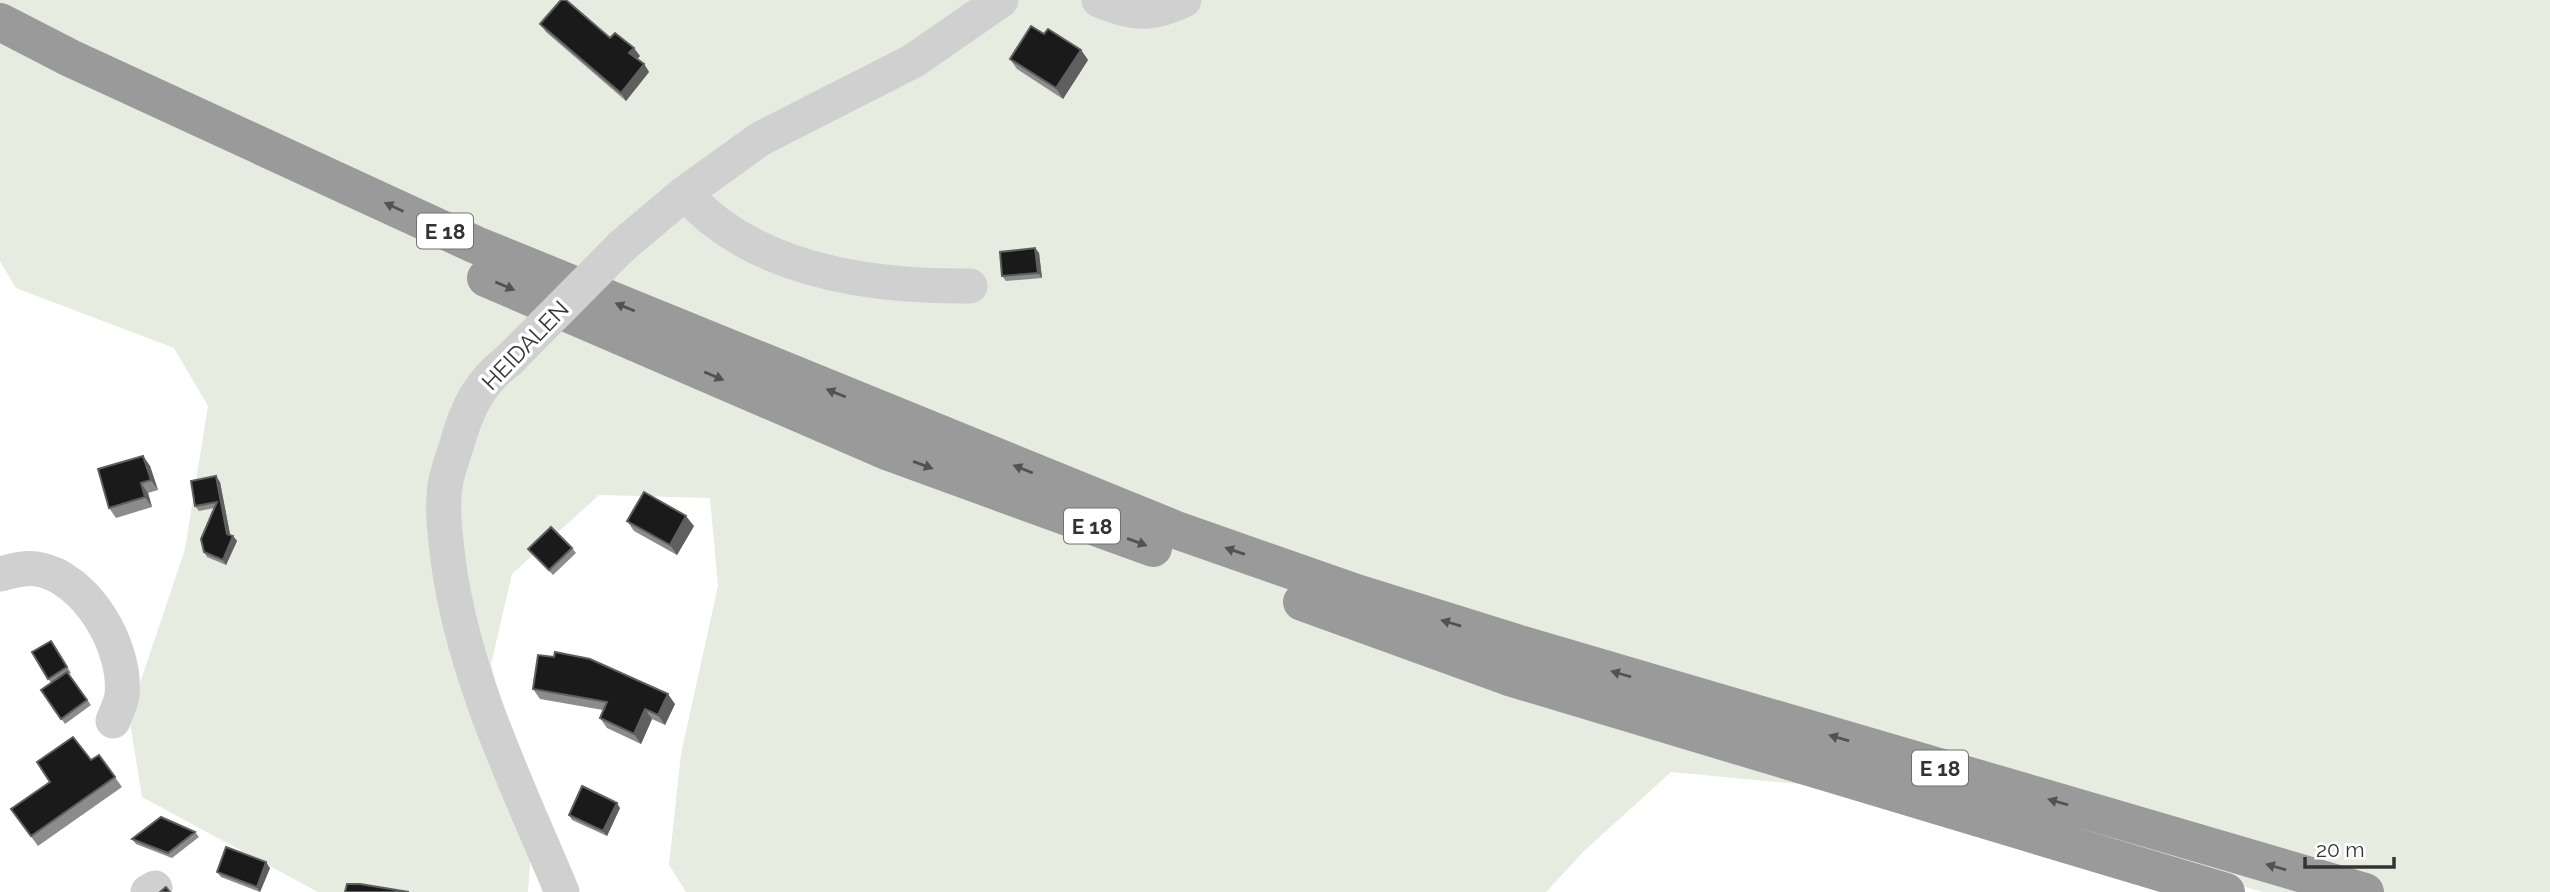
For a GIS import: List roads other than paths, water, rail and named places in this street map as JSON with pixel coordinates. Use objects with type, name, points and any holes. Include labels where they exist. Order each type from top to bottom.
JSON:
[{"type":"highway","name":"E 18","points":[[0,22],[71,58],[476,245],[1179,531],[1356,593],[1502,639],[2365,892]]},
{"type":"highway","name":"E 18","points":[[0,48],[465,268],[889,452],[1509,677],[2226,892]]},
{"type":"street","name":"HEIDALEN","points":[[562,892],[493,727],[461,634],[453,602],[444,521],[446,481],[466,412],[489,374],[509,360],[622,246],[685,193],[760,139],[913,61],[1001,0]]},
{"type":"street","points":[[1099,0],[1124,11],[1141,13],[1153,12],[1184,0]]},
{"type":"street","points":[[685,193],[730,233],[767,253],[851,277],[918,286],[970,286]]},
{"type":"street","points":[[0,574],[35,568],[52,573],[81,594],[107,627],[121,663],[122,697],[113,721]]}]
